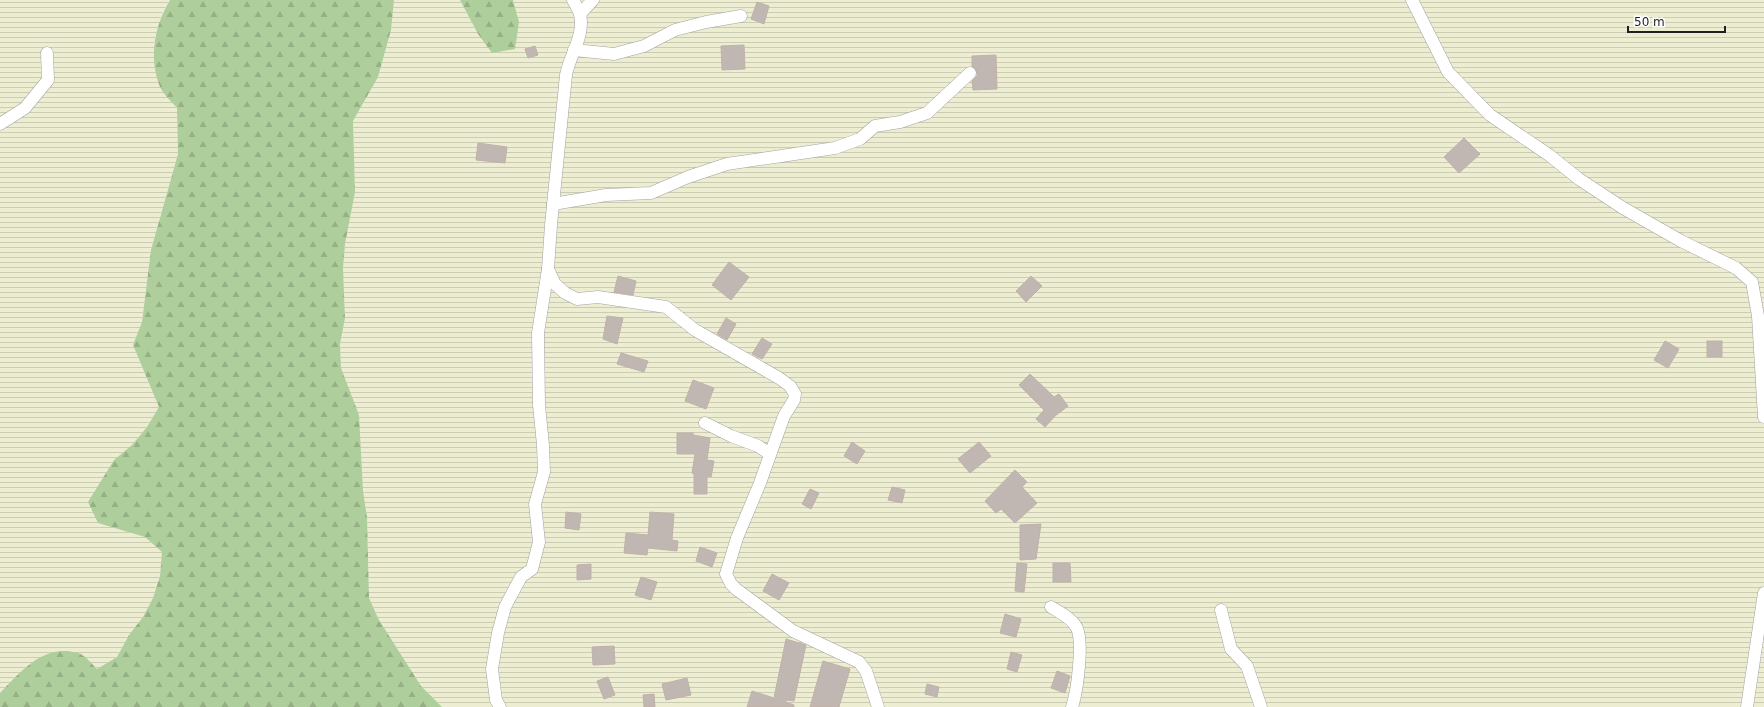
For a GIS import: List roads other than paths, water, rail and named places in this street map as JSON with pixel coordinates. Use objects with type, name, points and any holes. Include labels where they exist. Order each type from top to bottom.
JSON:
[{"type":"street","points":[[500,707],[496,700],[492,669],[498,633],[505,607],[521,577],[532,569],[539,542],[534,504],[544,472],[539,405],[538,333],[548,269],[566,75],[569,61],[580,35],[580,14],[573,0]]},
{"type":"street","points":[[580,14],[593,0]]},
{"type":"street","points":[[1412,0],[1448,72],[1490,115],[1550,155],[1579,179],[1623,208],[1681,241],[1736,268],[1752,282],[1758,316],[1764,417]]},
{"type":"street","points":[[574,50],[614,54],[644,46],[675,30],[706,22],[741,16]]},
{"type":"street","points":[[0,124],[25,108],[48,80],[47,53]]},
{"type":"street","points":[[553,204],[606,195],[651,193],[688,177],[727,164],[835,148],[860,139],[875,126],[900,122],[927,112],[970,72]]},
{"type":"street","points":[[548,269],[555,284],[565,293],[576,299],[598,297],[666,307],[695,330],[779,378],[790,386],[795,394],[794,400],[784,416],[760,483],[734,544],[726,574],[731,584],[736,589],[793,631],[859,662],[866,671],[878,707]]},
{"type":"street","points":[[705,423],[731,436],[758,446],[770,454]]},
{"type":"street","points":[[1747,707],[1764,593]]},
{"type":"street","points":[[1050,607],[1076,626],[1079,635],[1080,658],[1072,707]]},
{"type":"street","points":[[1221,610],[1231,649],[1247,666],[1261,707]]}]
